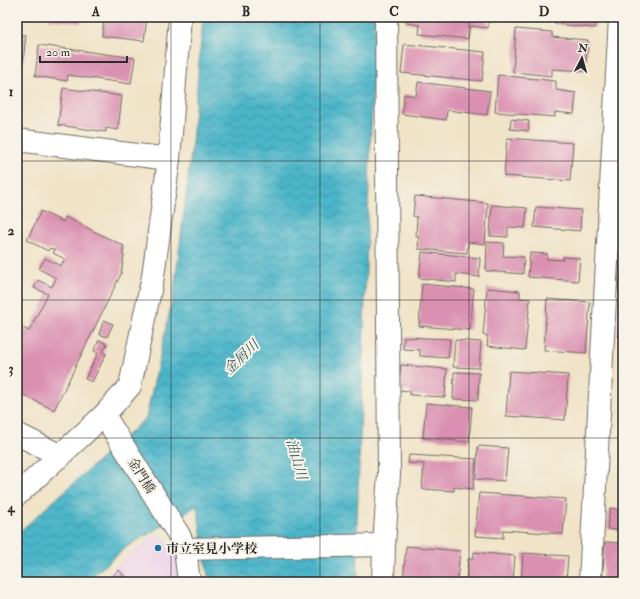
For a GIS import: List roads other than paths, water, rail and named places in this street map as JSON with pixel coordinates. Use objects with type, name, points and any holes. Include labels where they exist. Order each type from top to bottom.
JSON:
[{"type":"street","points":[[17,495],[104,415],[130,386],[153,276],[169,159],[180,17]]},
{"type":"street","points":[[384,582],[376,545],[389,474],[386,17]]},
{"type":"street","points":[[590,582],[620,17]]},
{"type":"street","points":[[17,140],[169,159]]},
{"type":"street","name":"金門橋","points":[[104,415],[182,542]]},
{"type":"street","points":[[17,434],[61,456]]},
{"type":"street","points":[[189,582],[182,542],[376,545]]},
{"type":"water","points":[[203,17],[375,17],[357,522],[358,582],[209,582],[197,506],[128,546],[85,582],[17,582],[17,534],[146,418],[174,292],[191,154]]},
{"type":"place","name":"市立室見小学校","points":[[158,548]]},
{"type":"water label","name":"金屑川","points":[[241,357]]},
{"type":"water label","name":"油山川","points":[[297,459]]}]
